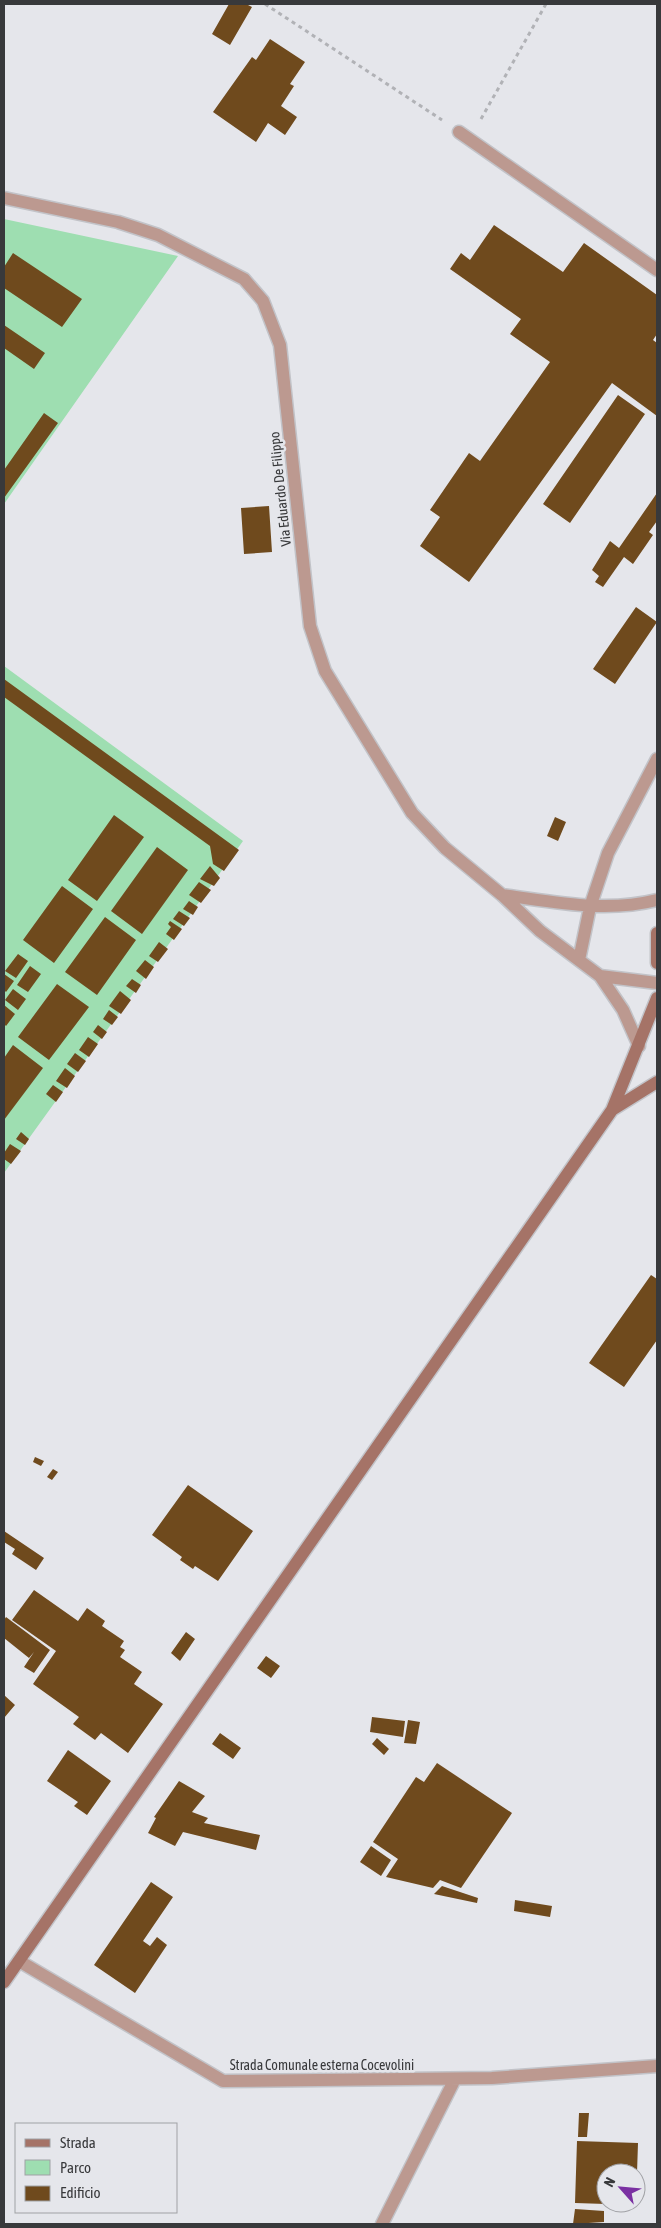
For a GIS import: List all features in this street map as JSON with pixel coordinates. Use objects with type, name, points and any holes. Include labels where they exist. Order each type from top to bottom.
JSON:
[{"type":"main road","points":[[657,933],[657,963]]},
{"type":"main road","points":[[4,1982],[612,1110],[657,998]]},
{"type":"main road","points":[[612,1110],[657,1082]]},
{"type":"street","points":[[464,136],[657,270]]},
{"type":"street","name":"Via Eduardo De Filippo","points":[[4,198],[118,222],[158,235],[244,279],[263,300],[280,345],[310,626],[325,671],[412,813],[445,848],[502,895],[540,931],[600,976]]},
{"type":"street","points":[[579,960],[590,907],[608,853],[657,759]]},
{"type":"street","points":[[502,895],[590,907],[632,906],[657,900]]},
{"type":"street","points":[[600,976],[657,983]]},
{"type":"street","points":[[600,976],[623,1010],[639,1046]]},
{"type":"street","name":"Strada Comunale esterna Cocevolini","points":[[19,1961],[223,2081],[492,2078],[657,2066]]},
{"type":"street","points":[[382,2224],[455,2079]]},
{"type":"path","points":[[265,4],[464,136],[546,4]]},
{"type":"green space","points":[[4,219],[178,256],[4,504]]},
{"type":"green space","points":[[4,666],[243,841],[4,1173]]},
{"type":"building","points":[[229,4],[246,4],[252,7],[230,45],[212,34]]},
{"type":"building","points":[[270,39],[305,62],[290,84],[294,86],[281,106],[297,117],[285,135],[268,123],[256,142],[213,112],[252,57],[256,60]]},
{"type":"building","points":[[494,225],[563,272],[584,243],[657,295],[657,334],[653,340],[657,343],[657,416],[612,383],[469,582],[420,546],[440,517],[430,510],[469,453],[480,461],[550,362],[510,334],[521,319],[450,269],[461,253],[470,260]]},
{"type":"building","points":[[13,253],[82,299],[62,327],[4,288],[4,267]]},
{"type":"building","points":[[4,325],[45,353],[34,369],[4,348]]},
{"type":"building","points":[[618,395],[645,414],[570,523],[543,504]]},
{"type":"building","points":[[44,413],[58,423],[4,498],[4,470]]},
{"type":"building","points":[[657,493],[657,521],[649,532],[653,535],[633,564],[624,557],[603,587],[595,582],[599,576],[592,570],[610,541],[619,548]]},
{"type":"building","points":[[269,506],[272,552],[244,554],[241,508]]},
{"type":"building","points":[[636,607],[657,622],[615,684],[593,669]]},
{"type":"building","points":[[4,679],[239,850],[224,871],[213,864],[210,846],[4,697]]},
{"type":"building","points":[[114,815],[144,837],[97,901],[68,880]]},
{"type":"building","points":[[555,817],[566,822],[558,841],[547,836]]},
{"type":"building","points":[[157,847],[188,870],[142,934],[111,911]]},
{"type":"building","points":[[210,866],[220,878],[214,886],[200,879]]},
{"type":"building","points":[[199,882],[211,890],[201,903],[189,895]]},
{"type":"building","points":[[62,886],[93,909],[54,963],[23,940]]},
{"type":"building","points":[[189,901],[198,907],[193,915],[183,909]]},
{"type":"building","points":[[179,911],[190,918],[184,926],[173,919]]},
{"type":"building","points":[[105,917],[136,940],[97,995],[65,972]]},
{"type":"building","points":[[170,921],[182,929],[174,940],[166,934],[171,927],[168,924]]},
{"type":"building","points":[[159,942],[168,949],[158,962],[149,956]]},
{"type":"building","points":[[18,954],[28,961],[16,978],[5,971]]},
{"type":"building","points":[[145,960],[154,967],[146,979],[136,971]]},
{"type":"building","points":[[30,966],[41,974],[28,992],[17,985]]},
{"type":"building","points":[[4,974],[14,981],[6,992],[4,990]]},
{"type":"building","points":[[132,979],[141,985],[136,993],[126,986]]},
{"type":"building","points":[[57,984],[89,1007],[49,1060],[18,1037]]},
{"type":"building","points":[[13,989],[26,999],[18,1010],[5,1000]]},
{"type":"building","points":[[120,991],[131,1000],[121,1014],[109,1006]]},
{"type":"building","points":[[4,1005],[15,1014],[6,1026],[4,1024]]},
{"type":"building","points":[[109,1010],[118,1017],[112,1025],[103,1019]]},
{"type":"building","points":[[98,1025],[107,1032],[102,1039],[93,1032]]},
{"type":"building","points":[[88,1037],[98,1044],[89,1057],[79,1050]]},
{"type":"building","points":[[13,1045],[43,1068],[4,1120],[4,1058]]},
{"type":"building","points":[[75,1053],[86,1061],[78,1072],[67,1064]]},
{"type":"building","points":[[65,1068],[75,1076],[67,1088],[56,1081]]},
{"type":"building","points":[[53,1085],[63,1092],[56,1102],[46,1094]]},
{"type":"building","points":[[21,1132],[29,1139],[25,1145],[16,1139]]},
{"type":"building","points":[[10,1144],[21,1151],[11,1164],[4,1159],[4,1153]]},
{"type":"building","points":[[651,1275],[657,1279],[657,1340],[624,1387],[589,1363]]},
{"type":"building","points":[[35,1457],[44,1461],[41,1466],[33,1462]]},
{"type":"building","points":[[53,1469],[58,1472],[52,1480],[47,1477]]},
{"type":"building","points":[[188,1485],[253,1531],[218,1581],[195,1566],[193,1569],[180,1560],[182,1557],[152,1535]]},
{"type":"building","points":[[4,1531],[44,1558],[36,1570],[12,1554],[15,1549],[4,1542]]},
{"type":"building","points":[[34,1590],[78,1621],[87,1608],[105,1621],[102,1626],[124,1641],[120,1647],[125,1650],[120,1657],[142,1672],[134,1684],[163,1704],[128,1753],[101,1733],[95,1740],[73,1724],[79,1717],[33,1684],[56,1651],[12,1620]]},
{"type":"building","points":[[6,1617],[50,1650],[34,1673],[24,1667],[34,1652],[29,1658],[4,1638],[4,1620]]},
{"type":"building","points":[[186,1632],[195,1639],[180,1661],[171,1653]]},
{"type":"building","points":[[266,1656],[280,1666],[271,1678],[257,1668]]},
{"type":"building","points":[[4,1695],[15,1705],[4,1718]]},
{"type":"building","points":[[372,1717],[405,1721],[403,1737],[370,1732]]},
{"type":"building","points":[[408,1720],[420,1722],[416,1744],[404,1743]]},
{"type":"building","points":[[220,1733],[241,1748],[233,1759],[212,1744]]},
{"type":"building","points":[[377,1738],[389,1749],[384,1755],[372,1744]]},
{"type":"building","points":[[68,1750],[111,1781],[87,1815],[74,1806],[78,1802],[47,1781]]},
{"type":"building","points":[[437,1763],[512,1813],[461,1888],[440,1880],[433,1888],[386,1877],[398,1859],[373,1842],[416,1777],[424,1782]]},
{"type":"building","points":[[179,1781],[205,1796],[192,1812],[208,1818],[204,1823],[260,1835],[256,1850],[183,1832],[175,1846],[148,1833],[156,1818],[154,1817]]},
{"type":"building","points":[[371,1846],[391,1860],[381,1876],[360,1862]]},
{"type":"building","points":[[151,1882],[173,1897],[143,1941],[150,1946],[157,1937],[167,1945],[135,1993],[94,1965]]},
{"type":"building","points":[[442,1886],[478,1898],[477,1903],[434,1894]]},
{"type":"building","points":[[515,1900],[552,1906],[550,1917],[514,1911]]},
{"type":"building","points":[[579,2113],[589,2113],[587,2137],[578,2137]]},
{"type":"building","points":[[577,2141],[638,2143],[637,2163],[596,2163],[596,2204],[575,2203]]},
{"type":"building","points":[[575,2209],[604,2213],[604,2222],[573,2224]]}]
